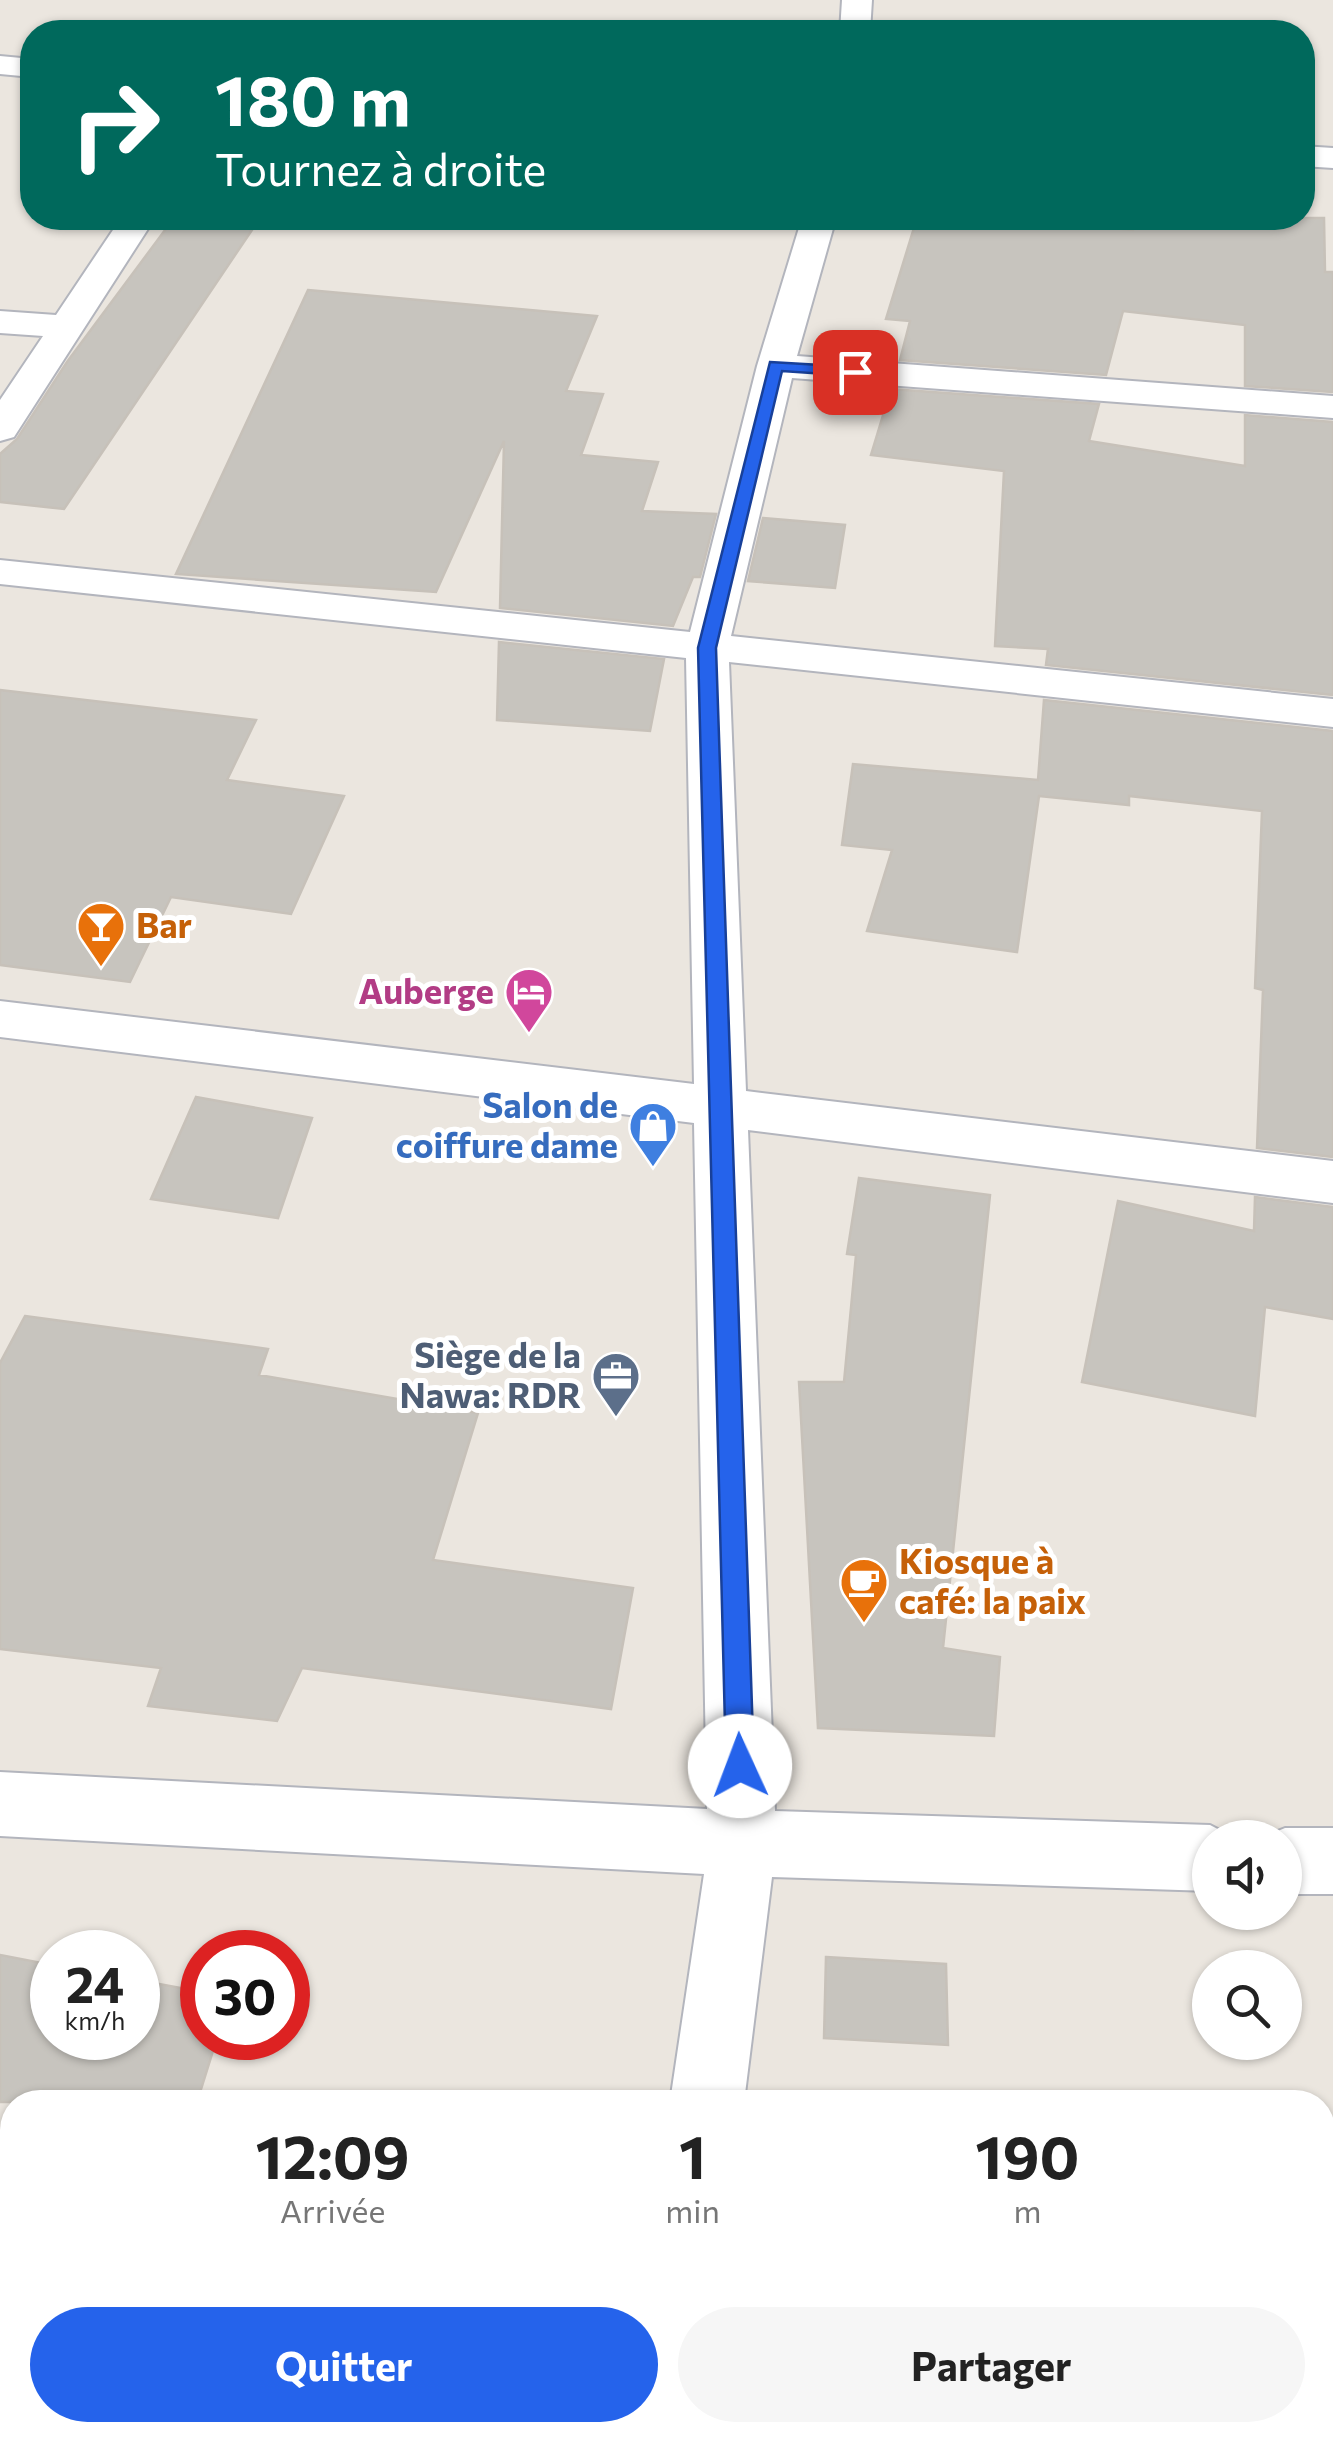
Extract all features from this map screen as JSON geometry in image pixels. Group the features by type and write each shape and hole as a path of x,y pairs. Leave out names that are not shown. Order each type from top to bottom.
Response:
{"street":[{"path":"0,429 130,230"},
{"path":"709,2090 742,1843 707,648 776,366 816,230"},
{"path":"0,322 67,327"},
{"path":"776,366 1333,407"},
{"path":"0,572 1333,713"},
{"path":"0,1019 1333,1182"},
{"path":"0,1804 742,1843 1192,1857"},
{"path":"1302,1861 1333,1861"}],"building":[{"path":"1315,218 1324,218 1325,272 1333,272 1333,392 1245,386 1245,325 1123,311 1106,375 900,360 910,321 886,319 913,230 1315,230"},
{"path":"165,230 252,230 64,509 0,502 0,454 17,439 67,362"},
{"path":"308,290 597,316 566,391 603,394 581,455 658,462 642,511 716,514 700,577 693,577 673,626 500,608 504,441 436,592 176,574"},
{"path":"891,389 1099,404 1089,441 1245,466 1245,415 1333,422 1333,695 1046,665 1048,649 995,646 1004,471 871,455"},
{"path":"763,518 845,525 835,588 748,581"},
{"path":"499,642 664,659 650,731 497,720"},
{"path":"0,690 256,720 227,780 344,796 291,914 171,897 130,982 0,965"},
{"path":"1044,700 1333,731 1333,1157 1257,1148 1263,990 1255,988 1262,811 1129,796 1129,805 1039,796 1017,952 867,931 892,850 842,845 853,764 1038,780"},
{"path":"196,1097 312,1118 278,1218 151,1199"},
{"path":"859,1178 990,1195 943,1648 1000,1657 994,1736 818,1728 799,1382 844,1382 856,1255 847,1254"},
{"path":"1255,1197 1333,1207 1333,1319 1265,1307 1255,1416 1082,1382 1118,1201 1254,1231"},
{"path":"25,1316 268,1349 259,1375 478,1413 433,1560 633,1588 611,1709 302,1668 277,1721 148,1706 161,1668 0,1649 0,1363"},
{"path":"0,1955 30,1961 30,2060 160,2060 160,1984 180,1988 180,2060 210,2060 201,2090 0,2090"},
{"path":"826,1957 946,1964 948,2045 824,2038"}],"place":[{"name":"Bar","path":"101,968"},
{"name":"Auberge","path":"529,1034"},
{"name":"Salon de coiffure dame","path":"653,1168"},
{"name":"Siège de la Nawa: RDR","path":"616,1418"},
{"name":"Kiosque à café: la paix","path":"864,1624"}],"route":[{"path":"740,1766 707,648 776,366 855,372"}]}
